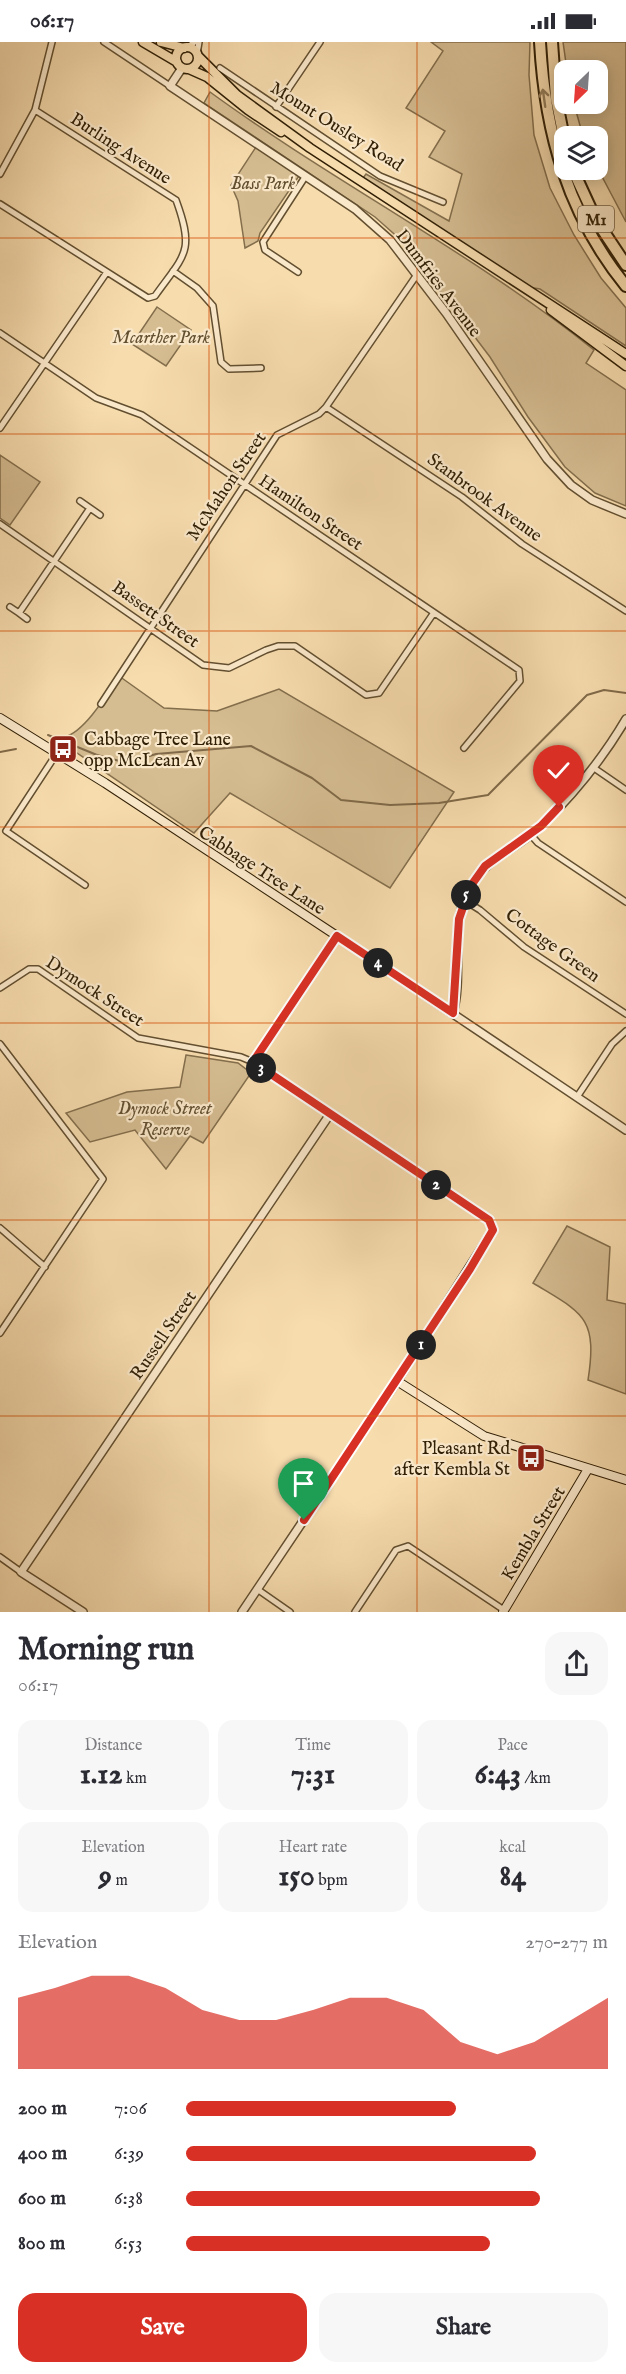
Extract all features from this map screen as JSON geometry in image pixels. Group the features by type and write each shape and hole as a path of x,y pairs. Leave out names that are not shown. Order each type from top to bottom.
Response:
{"highway":[{"name":"M1","path":"540,42 544,96 556,155 568,191 588,233 626,286"},
{"path":"552,42 556,98 562,126"},
{"name":"M1","path":"578,180 596,220 626,265"},
{"path":"588,233 603,264 626,296"}],"main road":[{"name":"Mount Ousley Road","path":"143,42 183,66 204,75 261,119 310,148"},
{"path":"161,42 186,48"},
{"name":"Mount Ousley Road","path":"186,48 197,55 237,95 310,148 626,354"},
{"path":"186,48 177,53 183,66 195,65 197,55"},
{"name":"Mount Ousley Road","path":"522,288 626,366"},
{"name":"Cabbage Tree Lane","path":"0,718 337,936"},
{"path":"253,1062 337,936"},
{"name":"Dymock Street","path":"253,1062 489,1220 493,1230 492,1236 397,1381"},
{"path":"397,1381 484,1436 626,1480"},
{"name":"Kembla Street","path":"504,1611 588,1469"}],"street":[{"path":"0,174 35,110 51,42"},
{"name":"Dumfries Avenue","path":"104,42 355,209 381,232 416,276 548,459 571,485 592,500 626,514"},
{"path":"186,48 197,42 197,55"},
{"path":"276,107 320,42"},
{"path":"170,86 183,66"},
{"name":"Mount Ousley Road","path":"220,68 380,176 443,202"},
{"name":"Burling Avenue","path":"35,110 176,200 185,224 187,249 155,296 148,298 108,272"},
{"path":"298,272 266,250 262,242 305,177"},
{"path":"0,204 108,272 0,428"},
{"path":"173,271 197,288 213,306 221,362 229,369 261,368"},
{"name":"McMahon Street","path":"101,704 277,435 319,414 326,407 416,276"},
{"name":"Hamilton Street","path":"0,333 96,398 142,415 519,670 520,681 464,748"},
{"name":"Stanbrook Avenue","path":"326,407 425,471 522,544 626,611"},
{"path":"80,501 100,515"},
{"path":"19,613 90,508"},
{"name":"Bassett Street","path":"0,524 202,665 229,668 278,646 295,646 366,695 379,693 433,614"},
{"path":"10,607 27,619"},
{"path":"453,1013 459,919 464,900 477,876 485,866 530,834 594,768 626,719"},
{"path":"57,753 3,831 86,885"},
{"path":"594,768 626,790"},
{"path":"530,834 538,843 626,902"},
{"name":"Cottage Green","path":"464,900 480,910 524,947 626,1014"},
{"name":"Cabbage Tree Lane","path":"337,936 626,1130"},
{"name":"Dymock Street","path":"0,988 29,969 38,969 138,1038 241,1057 253,1062"},
{"path":"577,1097 612,1044 626,1031"},
{"path":"0,1044 103,1179 0,1333"},
{"name":"Russell Street","path":"21,1572 330,1114"},
{"path":"0,1228 45,1267"},
{"path":"242,1612 397,1381"},
{"path":"356,1612 396,1550 408,1546 504,1611"},
{"path":"0,1557 83,1612"},
{"path":"257,1589 290,1612"}],"green space":[{"path":"431,42 530,42 529,75 534,135 550,188 574,235 601,278 626,308 626,346 540,289 528,287 363,178 366,174 449,221 462,174 429,157 445,131 406,108 443,51"},
{"path":"563,42 626,42 626,222 604,180 608,180 608,126 580,126 577,114 608,114 608,60 566,60"},
{"path":"210,92 306,157 501,282 594,350 586,363 626,390 626,506 595,493 565,467 528,417 490,357 402,241 375,217 204,103"},
{"name":"Bass Park","path":"256,147 299,176 260,233 258,241 245,248 238,201 231,185"},
{"name":"Mcarther Park","path":"157,307 191,330 166,366 132,344"},
{"path":"0,455 40,482 10,525 0,518"},
{"path":"119,676 164,708 217,711 279,689 454,792 390,888 230,793 194,833 61,742 64,737 72,734 87,720"},
{"name":"Dymock Street Reserve","path":"186,1055 238,1063 251,1073 203,1143 190,1136 166,1169 135,1130 90,1142 66,1113 127,1092 180,1087"},
{"path":"567,1226 610,1247 607,1300 626,1304 626,1394 588,1380 591,1342 583,1319 564,1302 533,1283"}],"waterway":[{"path":"48,735 97,755 127,763 156,754 251,746 312,778 341,800 390,805 439,803 488,795 587,695 604,690 626,693"},
{"path":"0,752 16,749"}],"place":[{"name":"Cabbage Tree Lane opp McLean Av","path":"63,749"},
{"name":"Pleasant Rd after Kembla St","path":"531,1458"}],"route":[{"path":"304,1520 492,1236 493,1230 489,1220 253,1062 337,936 453,1013 459,919 470,887 485,866 541,826 559,807"}]}
